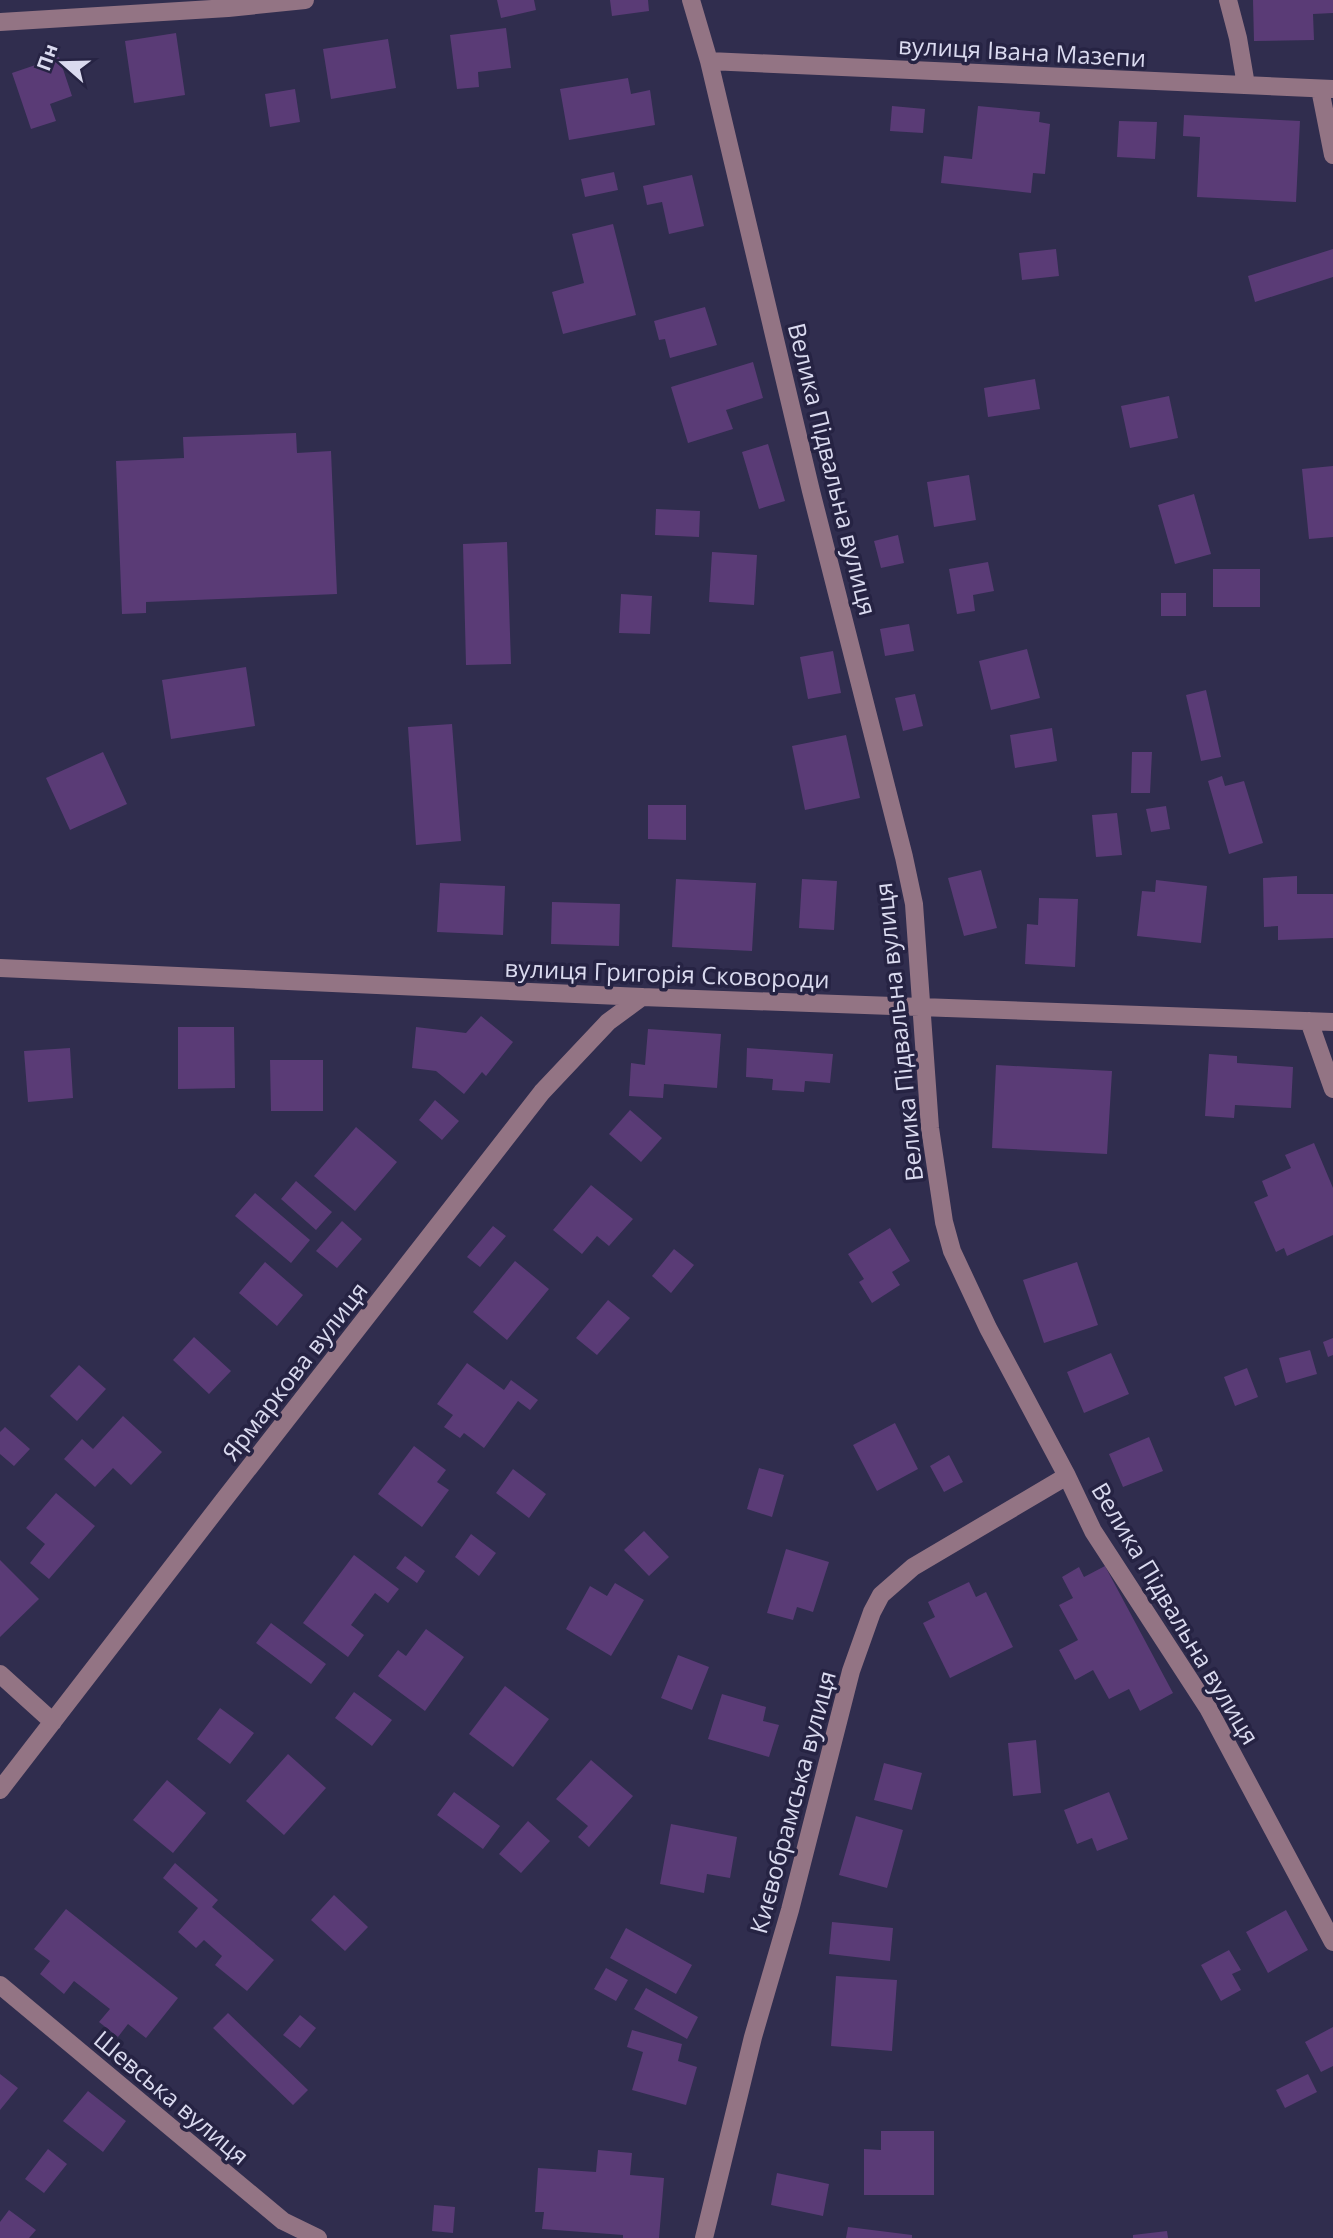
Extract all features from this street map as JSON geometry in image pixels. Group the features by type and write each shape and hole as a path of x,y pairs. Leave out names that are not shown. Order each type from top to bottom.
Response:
{"street":[{"path":"0,22 241,7 305,0"},
{"name":"Велика Підвальна вулиця","path":"691,0 709,61 811,491 905,857 914,904 932,1142 944,1222 953,1251 988,1328 1067,1476 1093,1531 1208,1708 1333,1942"},
{"path":"1228,0 1246,85"},
{"name":"вулиця Івана Мазепи","path":"709,61 1326,89"},
{"path":"1326,89 1333,155"},
{"name":"вулиця Григорія Сковороди","path":"0,968 642,997 1333,1022"},
{"name":"Ярмаркова вулиця","path":"0,1790 542,1092 608,1022 642,997"},
{"path":"1309,1021 1333,1089"},
{"name":"Києвобрамська вулиця","path":"704,2238 753,2037 790,1910 851,1671 872,1612 881,1595 913,1567 1067,1476"},
{"path":"0,1674 53,1722"},
{"name":"Шевська вулиця","path":"0,1985 283,2221 318,2238"}],"building":[{"path":"497,0 534,0 536,10 501,18"},
{"path":"610,0 648,0 649,11 612,16"},
{"path":"1253,0 1333,0 1333,13 1313,14 1314,40 1254,41"},
{"path":"506,28 511,68 478,72 479,87 457,89 450,35"},
{"path":"176,33 185,95 134,103 125,41"},
{"path":"388,39 396,88 331,99 323,49"},
{"path":"59,57 72,96 50,104 56,121 31,129 12,73"},
{"path":"628,78 631,94 650,90 655,125 569,140 560,89"},
{"path":"295,89 300,122 270,127 265,94"},
{"path":"892,106 925,109 923,133 890,131"},
{"path":"978,106 1040,112 1039,122 1050,124 1045,174 1033,173 1031,193 941,183 944,156 972,159"},
{"path":"1184,115 1300,121 1296,202 1197,197 1200,137 1183,136"},
{"path":"1119,121 1157,122 1155,159 1117,157"},
{"path":"614,172 618,190 585,197 581,179"},
{"path":"692,175 704,226 669,234 662,202 647,205 643,186"},
{"path":"613,224 636,315 563,334 552,292 584,283 572,234"},
{"path":"1056,249 1059,276 1022,280 1019,253"},
{"path":"1333,249 1333,277 1255,302 1248,276"},
{"path":"705,307 717,345 670,358 665,339 659,340 654,321"},
{"path":"753,362 763,398 726,410 733,429 688,443 671,387"},
{"path":"1035,379 1040,409 988,417 984,388"},
{"path":"1169,396 1178,438 1130,448 1121,406"},
{"path":"296,433 297,453 331,451 337,594 146,602 146,613 122,614 116,461 184,458 183,437"},
{"path":"768,444 785,501 759,509 742,452"},
{"path":"1333,466 1333,537 1309,539 1302,469"},
{"path":"969,475 976,520 934,527 927,482"},
{"path":"1194,494 1211,554 1175,564 1158,505"},
{"path":"656,509 700,511 699,537 655,535"},
{"path":"898,535 904,563 881,568 874,541"},
{"path":"507,542 511,664 466,665 463,544"},
{"path":"712,552 757,555 754,605 709,602"},
{"path":"988,562 994,591 973,595 975,611 957,614 949,569"},
{"path":"1213,569 1260,569 1260,607 1213,607"},
{"path":"1161,593 1186,593 1186,616 1161,616"},
{"path":"621,594 652,596 650,634 619,633"},
{"path":"909,624 914,651 885,656 880,629"},
{"path":"1027,649 1040,698 991,710 979,661"},
{"path":"833,651 841,693 808,699 800,657"},
{"path":"246,667 255,726 171,739 162,680"},
{"path":"1206,690 1221,757 1201,761 1186,695"},
{"path":"915,694 923,726 903,731 895,698"},
{"path":"452,724 461,841 416,845 408,727"},
{"path":"1052,728 1057,761 1015,768 1010,735"},
{"path":"846,735 860,798 805,810 792,746"},
{"path":"103,752 127,804 70,830 46,778"},
{"path":"1132,752 1152,752 1150,793 1131,793"},
{"path":"1222,776 1225,786 1244,781 1263,843 1229,854 1208,781"},
{"path":"648,805 686,805 686,840 648,839"},
{"path":"1166,806 1170,829 1151,832 1146,809"},
{"path":"1117,813 1122,855 1096,857 1092,815"},
{"path":"981,870 997,928 964,936 948,878"},
{"path":"1297,876 1297,894 1333,894 1333,938 1278,940 1278,926 1264,927 1263,878"},
{"path":"676,879 756,883 752,951 672,947"},
{"path":"802,879 837,881 834,930 799,928"},
{"path":"1156,880 1207,886 1201,943 1137,936 1142,891 1155,892"},
{"path":"440,883 505,886 503,935 437,932"},
{"path":"1039,898 1078,899 1075,967 1025,964 1027,924 1038,925"},
{"path":"552,902 620,904 619,946 551,944"},
{"path":"481,1016 513,1042 486,1076 482,1072 464,1094 436,1071 412,1068 416,1027 466,1033"},
{"path":"178,1027 234,1027 235,1088 178,1089"},
{"path":"648,1029 721,1034 717,1088 664,1084 663,1098 629,1096 631,1063 645,1065"},
{"path":"70,1048 73,1098 28,1102 24,1051"},
{"path":"747,1048 833,1054 830,1083 805,1081 804,1092 772,1090 773,1079 746,1077"},
{"path":"1209,1054 1237,1056 1237,1063 1293,1067 1291,1108 1235,1105 1234,1118 1205,1116"},
{"path":"270,1060 323,1060 323,1111 271,1111"},
{"path":"996,1065 1112,1071 1107,1154 992,1148"},
{"path":"435,1100 459,1121 442,1140 419,1120"},
{"path":"630,1110 662,1138 641,1162 609,1134"},
{"path":"356,1127 397,1162 355,1211 314,1176"},
{"path":"1314,1143 1333,1188 1333,1235 1287,1256 1284,1248 1276,1252 1254,1202 1268,1196 1262,1181 1291,1168 1285,1155"},
{"path":"296,1181 332,1212 316,1230 281,1199"},
{"path":"591,1185 633,1219 609,1246 597,1236 582,1254 553,1230"},
{"path":"255,1193 310,1240 291,1263 235,1216"},
{"path":"342,1221 362,1239 337,1268 316,1251"},
{"path":"493,1226 506,1236 480,1267 467,1257"},
{"path":"890,1228 910,1261 892,1272 900,1285 872,1303 859,1282 864,1279 848,1254"},
{"path":"674,1249 694,1265 671,1293 652,1276"},
{"path":"515,1261 549,1289 507,1340 473,1312"},
{"path":"265,1262 303,1295 277,1326 239,1293"},
{"path":"1077,1262 1098,1325 1044,1343 1023,1280"},
{"path":"608,1300 630,1318 597,1355 576,1338"},
{"path":"194,1337 231,1371 209,1394 173,1360"},
{"path":"1333,1338 1333,1355 1328,1357 1323,1342"},
{"path":"1310,1350 1317,1374 1286,1383 1279,1358"},
{"path":"1111,1353 1129,1394 1084,1413 1067,1372"},
{"path":"467,1363 504,1390 511,1380 538,1400 530,1410 518,1401 484,1448 464,1433 460,1438 444,1427 453,1415 437,1404"},
{"path":"79,1365 106,1389 77,1421 50,1396"},
{"path":"1247,1368 1258,1397 1235,1406 1224,1377"},
{"path":"123,1416 162,1452 131,1485 113,1468 95,1487 64,1459 82,1439 93,1449"},
{"path":"895,1423 918,1469 877,1491 853,1445"},
{"path":"5,1427 30,1449 14,1466 0,1454 0,1432"},
{"path":"1149,1437 1163,1471 1123,1487 1109,1454"},
{"path":"414,1446 446,1470 437,1482 449,1490 422,1527 378,1494"},
{"path":"949,1455 963,1482 944,1492 930,1466"},
{"path":"759,1468 784,1475 772,1517 747,1509"},
{"path":"513,1469 546,1494 529,1518 496,1493"},
{"path":"56,1493 95,1526 49,1579 30,1563 45,1544 26,1528"},
{"path":"644,1531 669,1557 649,1576 624,1550"},
{"path":"471,1534 496,1553 479,1576 455,1557"},
{"path":"786,1549 829,1562 813,1612 797,1607 793,1620 767,1613"},
{"path":"354,1555 399,1589 388,1603 375,1593 351,1625 364,1635 348,1657 303,1623"},
{"path":"405,1556 425,1571 417,1583 396,1568"},
{"path":"0,1560 39,1599 0,1637"},
{"path":"1105,1566 1173,1693 1140,1711 1129,1689 1109,1699 1093,1670 1075,1680 1059,1650 1078,1640 1059,1605 1073,1598 1062,1577 1079,1567 1084,1577"},
{"path":"969,1582 976,1597 986,1592 1013,1647 950,1678 923,1623 935,1617 928,1602"},
{"path":"615,1583 644,1600 611,1656 566,1629 590,1586 607,1596"},
{"path":"271,1623 326,1664 311,1684 256,1643"},
{"path":"426,1629 464,1657 425,1711 378,1676 398,1650 406,1656"},
{"path":"678,1655 709,1667 692,1710 661,1698"},
{"path":"505,1686 549,1719 513,1767 469,1734"},
{"path":"354,1692 392,1720 372,1746 335,1718"},
{"path":"722,1694 766,1707 763,1721 779,1725 769,1757 708,1739"},
{"path":"220,1708 254,1733 230,1764 197,1739"},
{"path":"1036,1740 1041,1793 1013,1796 1008,1743"},
{"path":"288,1754 326,1788 284,1835 246,1801"},
{"path":"591,1760 633,1796 589,1847 578,1837 588,1826 556,1799"},
{"path":"884,1763 922,1773 912,1810 874,1800"},
{"path":"167,1780 206,1813 173,1853 133,1820"},
{"path":"454,1792 500,1826 483,1849 437,1815"},
{"path":"1109,1792 1128,1839 1097,1851 1092,1838 1077,1844 1064,1810"},
{"path":"856,1816 903,1830 887,1888 839,1875"},
{"path":"528,1821 550,1841 521,1873 499,1854"},
{"path":"671,1824 737,1837 730,1878 707,1874 704,1893 660,1884"},
{"path":"175,1863 218,1900 212,1907 274,1960 247,1991 215,1965 222,1956 204,1940 196,1948 178,1932 198,1908 163,1878"},
{"path":"334,1895 368,1927 345,1951 311,1920"},
{"path":"66,1909 178,1998 146,2038 128,2024 118,2037 99,2022 110,2009 74,1981 64,1994 40,1974 50,1961 34,1949"},
{"path":"1286,1910 1308,1950 1268,1973 1246,1932"},
{"path":"832,1922 893,1928 890,1961 829,1954"},
{"path":"626,1928 692,1965 676,1994 610,1958"},
{"path":"1229,1950 1241,1970 1232,1974 1241,1990 1221,2001 1201,1965"},
{"path":"606,1968 628,1980 616,2001 594,1989"},
{"path":"836,1976 897,1980 892,2051 831,2046"},
{"path":"646,1988 698,2017 687,2039 634,2009"},
{"path":"228,2013 308,2090 293,2105 213,2028"},
{"path":"300,2015 316,2028 300,2048 283,2035"},
{"path":"1333,2027 1333,2066 1321,2072 1305,2042"},
{"path":"632,2030 682,2044 678,2061 697,2067 686,2105 632,2090 643,2052 627,2047"},
{"path":"0,2074 18,2088 0,2110"},
{"path":"1308,2074 1317,2092 1285,2108 1276,2090"},
{"path":"88,2091 126,2121 103,2152 63,2121"},
{"path":"881,2131 934,2131 934,2195 864,2195 864,2149 881,2150"},
{"path":"48,2149 67,2164 44,2193 25,2179"},
{"path":"598,2150 632,2153 630,2175 664,2178 659,2238 623,2238 623,2235 542,2229 544,2212 535,2212 538,2168 596,2172"},
{"path":"777,2173 829,2184 823,2216 771,2205"},
{"path":"434,2205 455,2207 453,2233 432,2231"},
{"path":"9,2210 36,2230 29,2238 0,2238 0,2222"},
{"path":"848,2227 912,2235 912,2238 846,2238"},
{"path":"1167,2231 1168,2238 1133,2238 1133,2235"}]}
